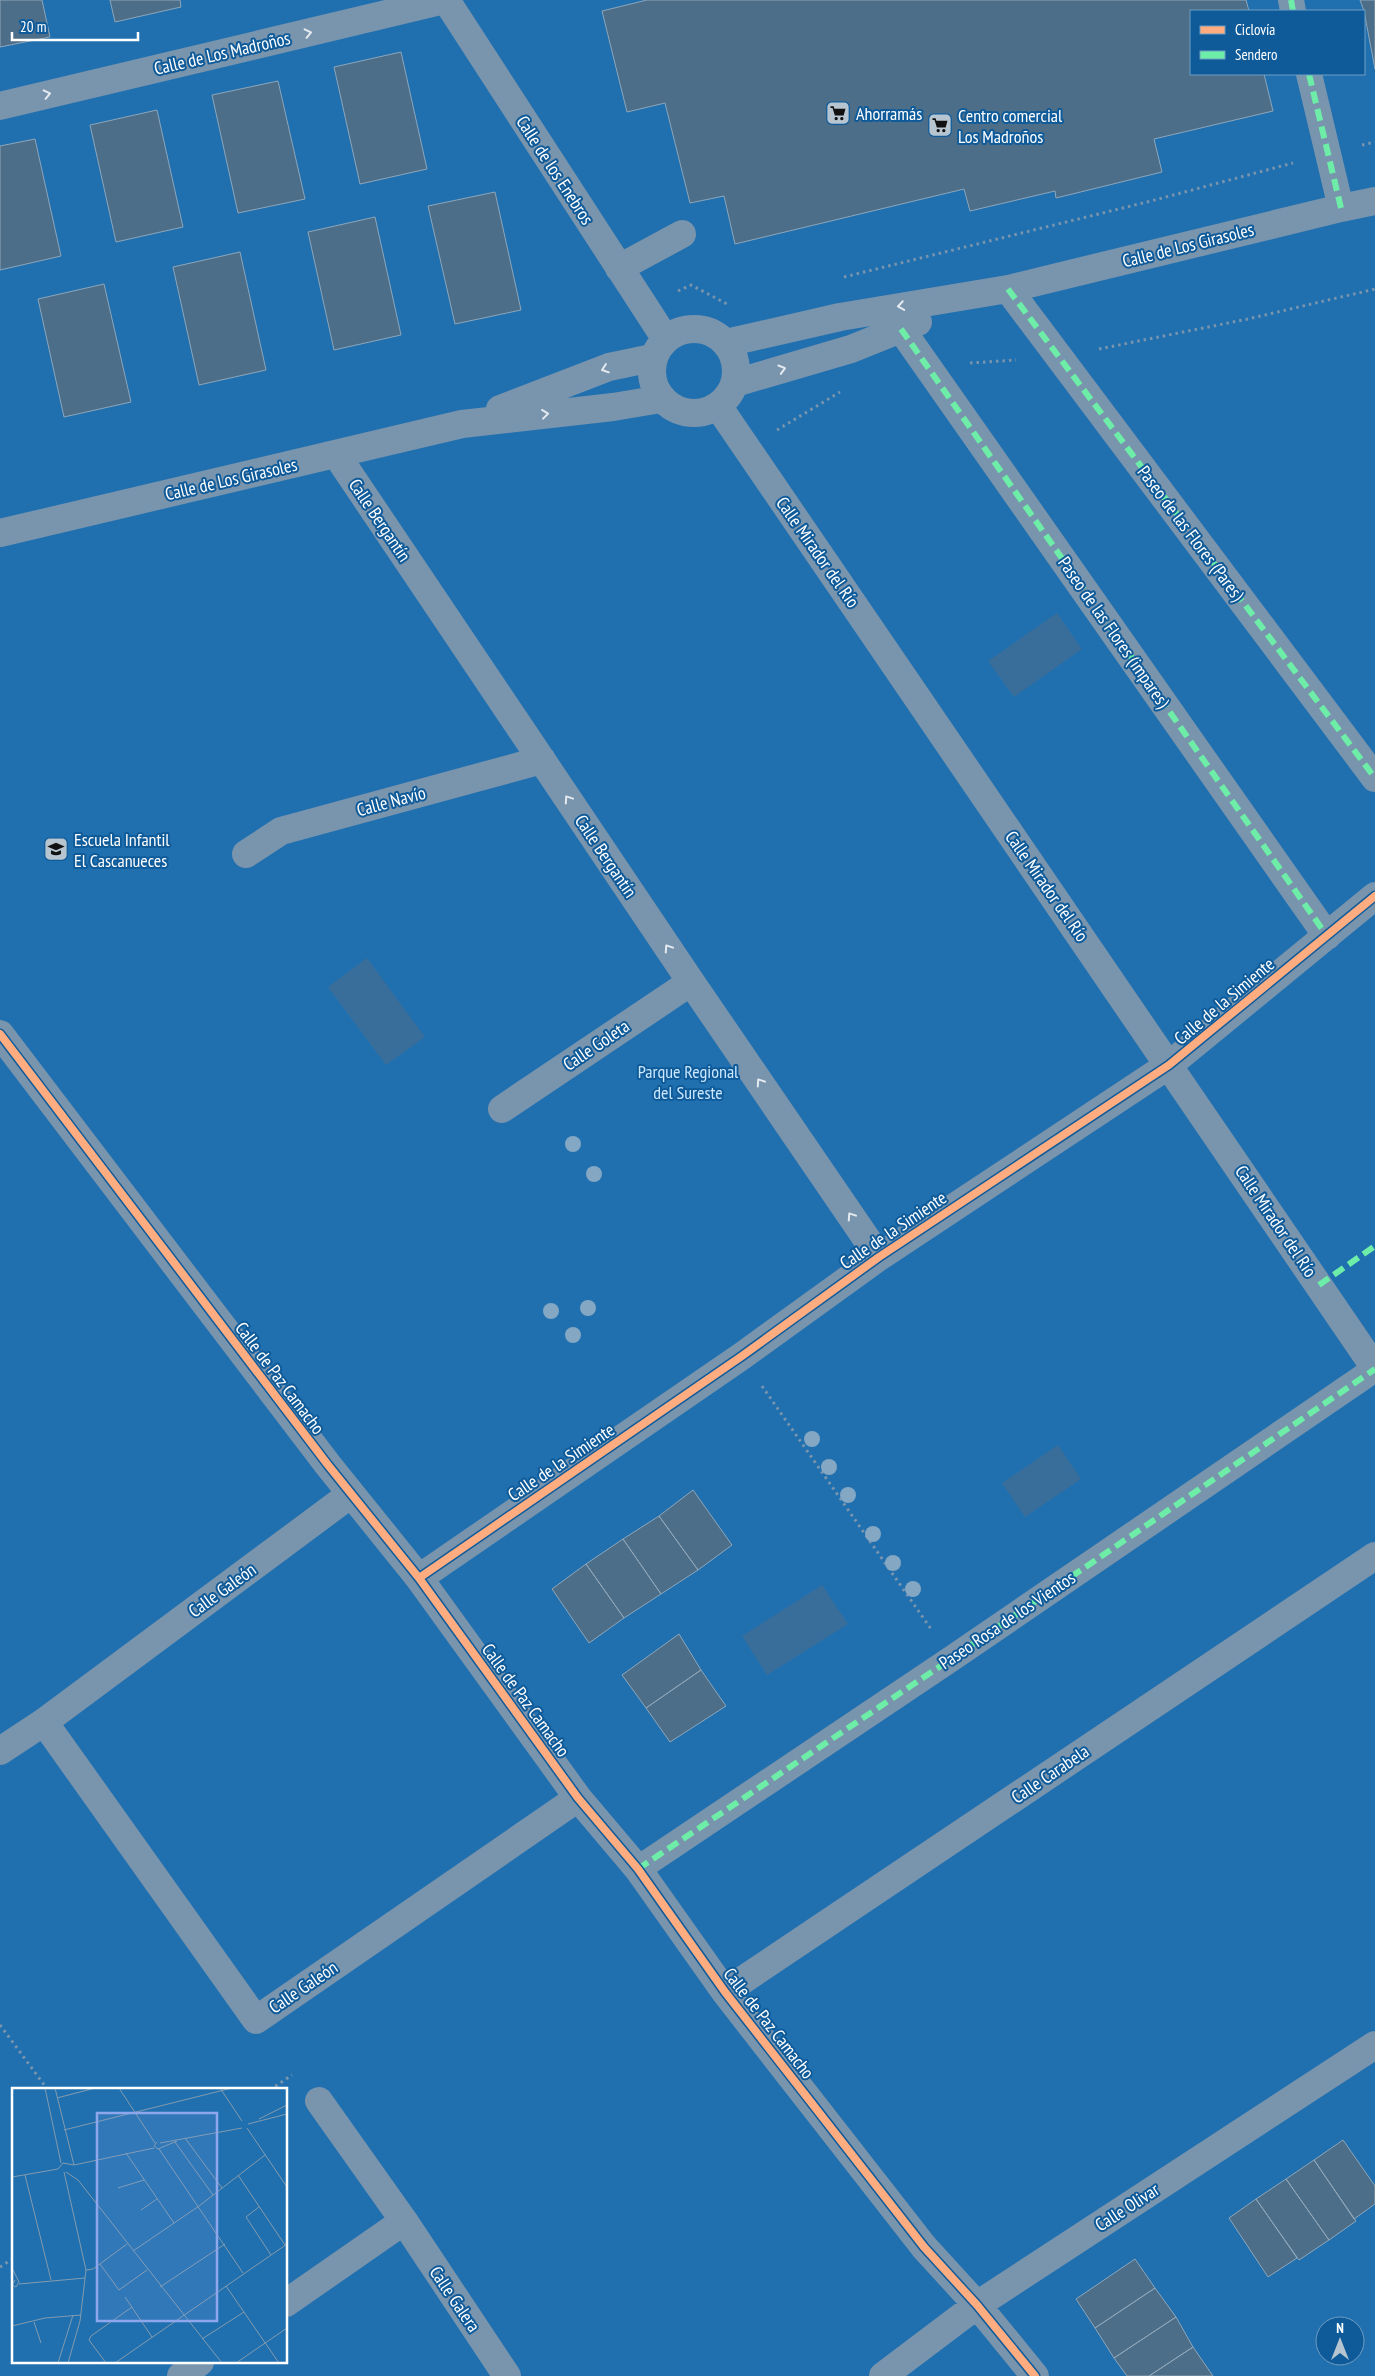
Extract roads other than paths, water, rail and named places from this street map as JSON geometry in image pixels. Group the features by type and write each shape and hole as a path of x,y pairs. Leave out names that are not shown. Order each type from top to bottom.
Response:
{"street":[{"name":"Calle de Los Madroños","path":"0,106 446,0"},
{"name":"Calle de los Enebros","path":"446,0 644,307 659,348"},
{"path":"1309,75 1341,208"},
{"name":"Calle de Los Girasoles","path":"726,343 840,316 1004,289 1341,208 1375,202"},
{"path":"619,268 682,234"},
{"name":"Calle de Los Girasoles","path":"735,383 851,349 1004,289"},
{"name":"Paseo de las Flores (Pares)","path":"1004,289 1059,357 1375,778"},
{"path":"684,329 708,330 726,343 736,363 735,383 728,396 718,406 700,414 678,411 661,399 650,376 659,348 684,329"},
{"name":"Paseo de las Flores (impares)","path":"901,329 1327,936"},
{"name":"Calle de Los Girasoles","path":"462,424 659,348"},
{"name":"Calle de Los Girasoles","path":"0,533 462,424 661,399"},
{"name":"Calle Mirador del Río","path":"718,406 1375,1368"},
{"name":"Calle Bergantín","path":"336,454 691,982 879,1257"},
{"name":"Calle Navío","path":"246,854 281,831 542,760"},
{"name":"Calle de la Simiente","path":"419,1578 742,1356 879,1257 1169,1065 1375,896"},
{"name":"Calle Goleta","path":"502,1109 691,982"},
{"name":"Calle de Paz Camacho","path":"0,1034 351,1494 419,1578 578,1798 638,1869 725,1992 924,2247 977,2305 1035,2376"},
{"name":"Paseo Rosa de los Vientos","path":"638,1869 951,1659 1375,1368"},
{"name":"Calle Galeón","path":"0,1751 44,1722 351,1494"},
{"name":"Calle Carabela","path":"725,1992 1375,1556"},
{"name":"Calle Galeón","path":"44,1722 256,2020 578,1798"},
{"name":"Calle Olivar","path":"883,2376 977,2305 1375,2045"},
{"name":"Calle Galera","path":"319,2100 404,2221 507,2376"},
{"path":"288,2302 404,2221"},
{"path":"181,2376 197,2364"}],"place":[{"name":"Ahorramás","path":"838,113"},
{"name":"Centro comercial Los Madroños","path":"940,125"},
{"name":"Escuela Infantil El Cascanueces","path":"56,849"}],"park label":[{"name":"Parque Regional del Sureste","path":"688,1081"}]}
